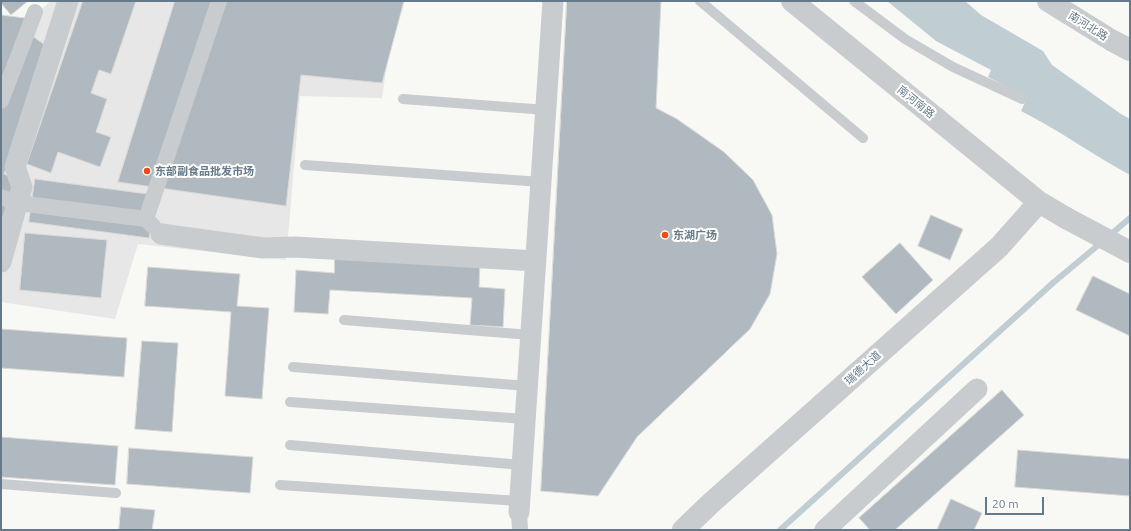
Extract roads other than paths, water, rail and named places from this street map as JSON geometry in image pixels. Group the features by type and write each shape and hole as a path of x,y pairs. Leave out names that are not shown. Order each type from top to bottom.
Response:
{"street":[{"path":"1,262 9,200 22,188 15,167 68,1"},
{"path":"146,218 219,1"},
{"path":"519,514 553,1"},
{"name":"南河南路","path":"792,1 1039,202 1130,252"},
{"name":"南河北路","path":"1048,1 1130,50"},
{"path":"1,101 35,12"},
{"path":"9,200 146,218 161,234 263,248 295,247 536,261"},
{"name":"瑞德大道","path":"684,530 710,504 999,247 1039,202"},
{"path":"825,530 977,389"}],"lane":[{"path":"700,1 863,138"},
{"path":"854,1 905,39 953,67 1022,99"},
{"path":"403,99 546,110"},
{"path":"305,165 541,182"},
{"path":"344,320 531,335"},
{"path":"293,367 527,386"},
{"path":"290,402 525,419"},
{"path":"290,445 522,465"},
{"path":"1,484 116,493"},
{"path":"280,485 519,514"}],"waterway":[{"path":"1109,236 1130,218"},
{"path":"780,530 1054,282 1102,242"}],"place":[{"name":"东部副食品批发市场","path":"147,171"},
{"name":"东湖广场","path":"665,235"}]}
